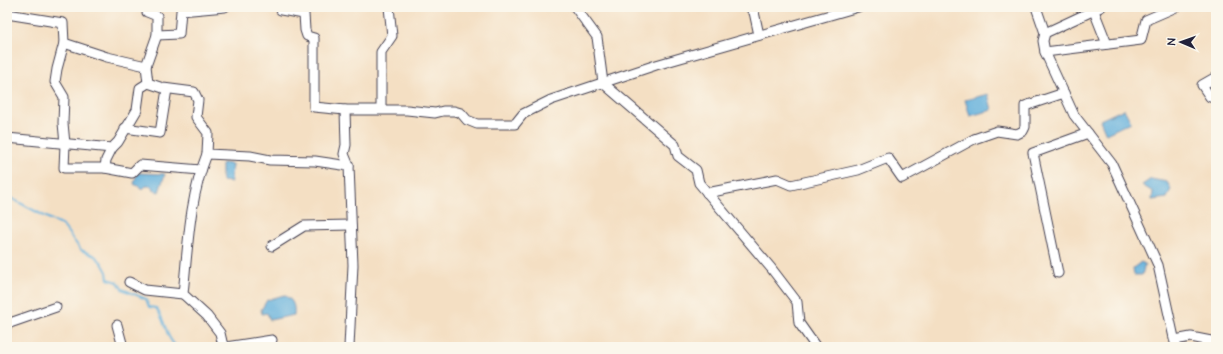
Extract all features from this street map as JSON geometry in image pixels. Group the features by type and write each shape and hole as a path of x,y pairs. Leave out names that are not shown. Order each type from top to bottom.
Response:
{"street":[{"path":"148,7 147,12 157,16 157,35 146,66 148,83"},
{"path":"157,35 180,34 181,10 225,7"},
{"path":"281,7 281,10 304,14 307,36 314,38 314,106 345,110 381,109 422,111 435,114 443,111 454,111 460,113 467,120 478,124 515,124 523,114 551,100 759,35 858,7"},
{"path":"381,109 380,52 392,36 389,7"},
{"path":"575,7 597,38 603,83 675,145 678,156 696,170 699,183 771,268 797,302 799,324 816,347"},
{"path":"1036,7 1045,33 1043,41 1045,52 1074,115 1112,164 1158,265 1175,343 1191,337 1216,342"},
{"path":"1045,52 1141,40 1146,20 1170,8"},
{"path":"751,9 754,12 759,35"},
{"path":"1045,33 1098,9 1107,44"},
{"path":"7,14 63,23 64,43 55,82 64,97 64,168 105,168 132,173 140,165 201,170"},
{"path":"64,43 107,57 146,66"},
{"path":"1216,76 1202,85 1210,97 1216,98"},
{"path":"105,168 106,160 112,148 118,142 136,110 140,88 148,83 167,89 194,92 198,100 196,117 208,133 207,154 201,170 191,215 183,294"},
{"path":"125,128 160,133 167,89"},
{"path":"707,193 777,179 791,184 858,170 883,158 888,158 902,178 974,139 996,131 1017,134 1023,131 1025,127 1024,106 1064,93"},
{"path":"345,110 346,145 344,154 349,166 350,225 353,264 349,347"},
{"path":"1058,273 1033,153 1088,133"},
{"path":"7,138 112,148"},
{"path":"207,154 250,156 270,160 315,162 349,166"},
{"path":"272,246 304,226 350,225"},
{"path":"129,282 146,290 183,294 207,316 220,333 222,346 226,347 272,340"},
{"path":"7,324 56,308"},
{"path":"117,325 123,347"}],"water":[{"path":"988,94 992,110 970,116 965,100"},
{"path":"1124,109 1131,122 1106,134 1100,120"},
{"path":"222,163 232,164 231,182 222,181"},
{"path":"137,173 165,174 159,192 153,190 151,186 146,186 143,189 134,184"},
{"path":"1151,179 1167,182 1171,189 1167,198 1152,200 1153,192 1142,185"},
{"path":"1141,262 1145,264 1142,275 1134,275 1133,268"},
{"path":"284,295 293,303 294,315 270,320 267,313 262,314 261,310 267,300"}],"waterway":[{"path":"7,196 63,226 81,250 95,256 102,263 107,272 108,279 118,282 122,289 146,299 149,307 156,308 162,318 170,339 177,347"}]}
